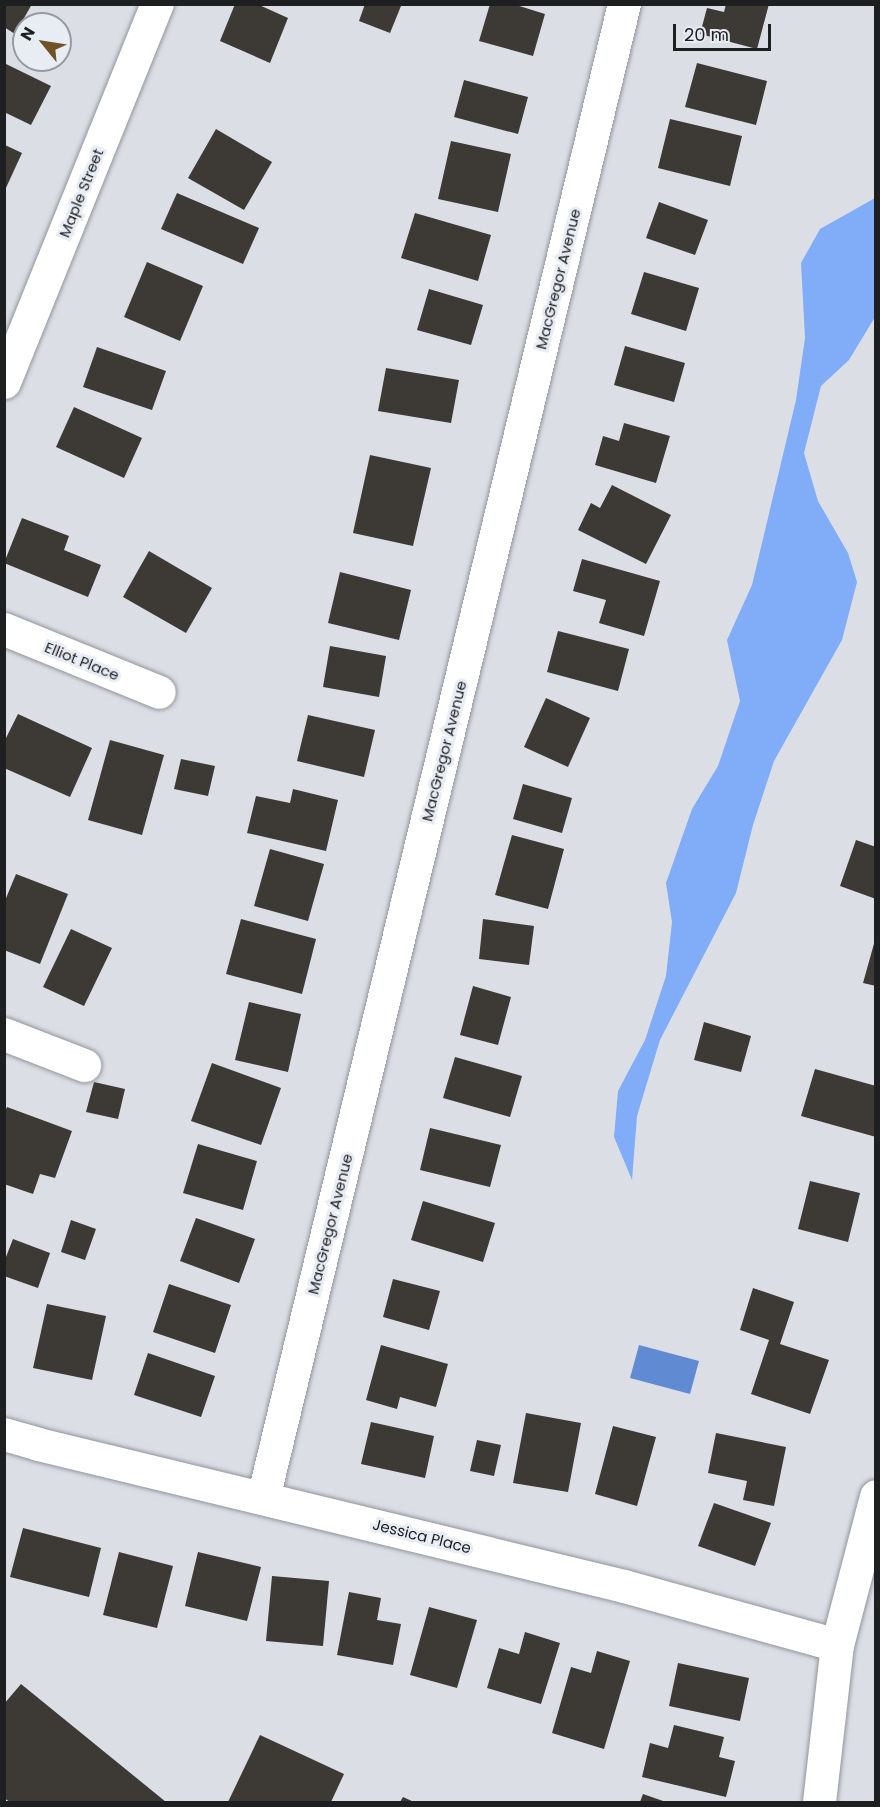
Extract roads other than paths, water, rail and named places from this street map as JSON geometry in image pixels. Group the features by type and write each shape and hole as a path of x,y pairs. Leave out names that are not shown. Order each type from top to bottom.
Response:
{"street":[{"name":"Maple Street","path":"4,382 157,4"},
{"name":"MacGregor Avenue","path":"263,1498 624,4"},
{"name":"Elliot Place","path":"4,629 159,692"},
{"path":"4,1034 84,1065"},
{"name":"Jessica Place","path":"4,1434 624,1586 837,1645"},
{"path":"819,1803 837,1645 876,1496"}]}
